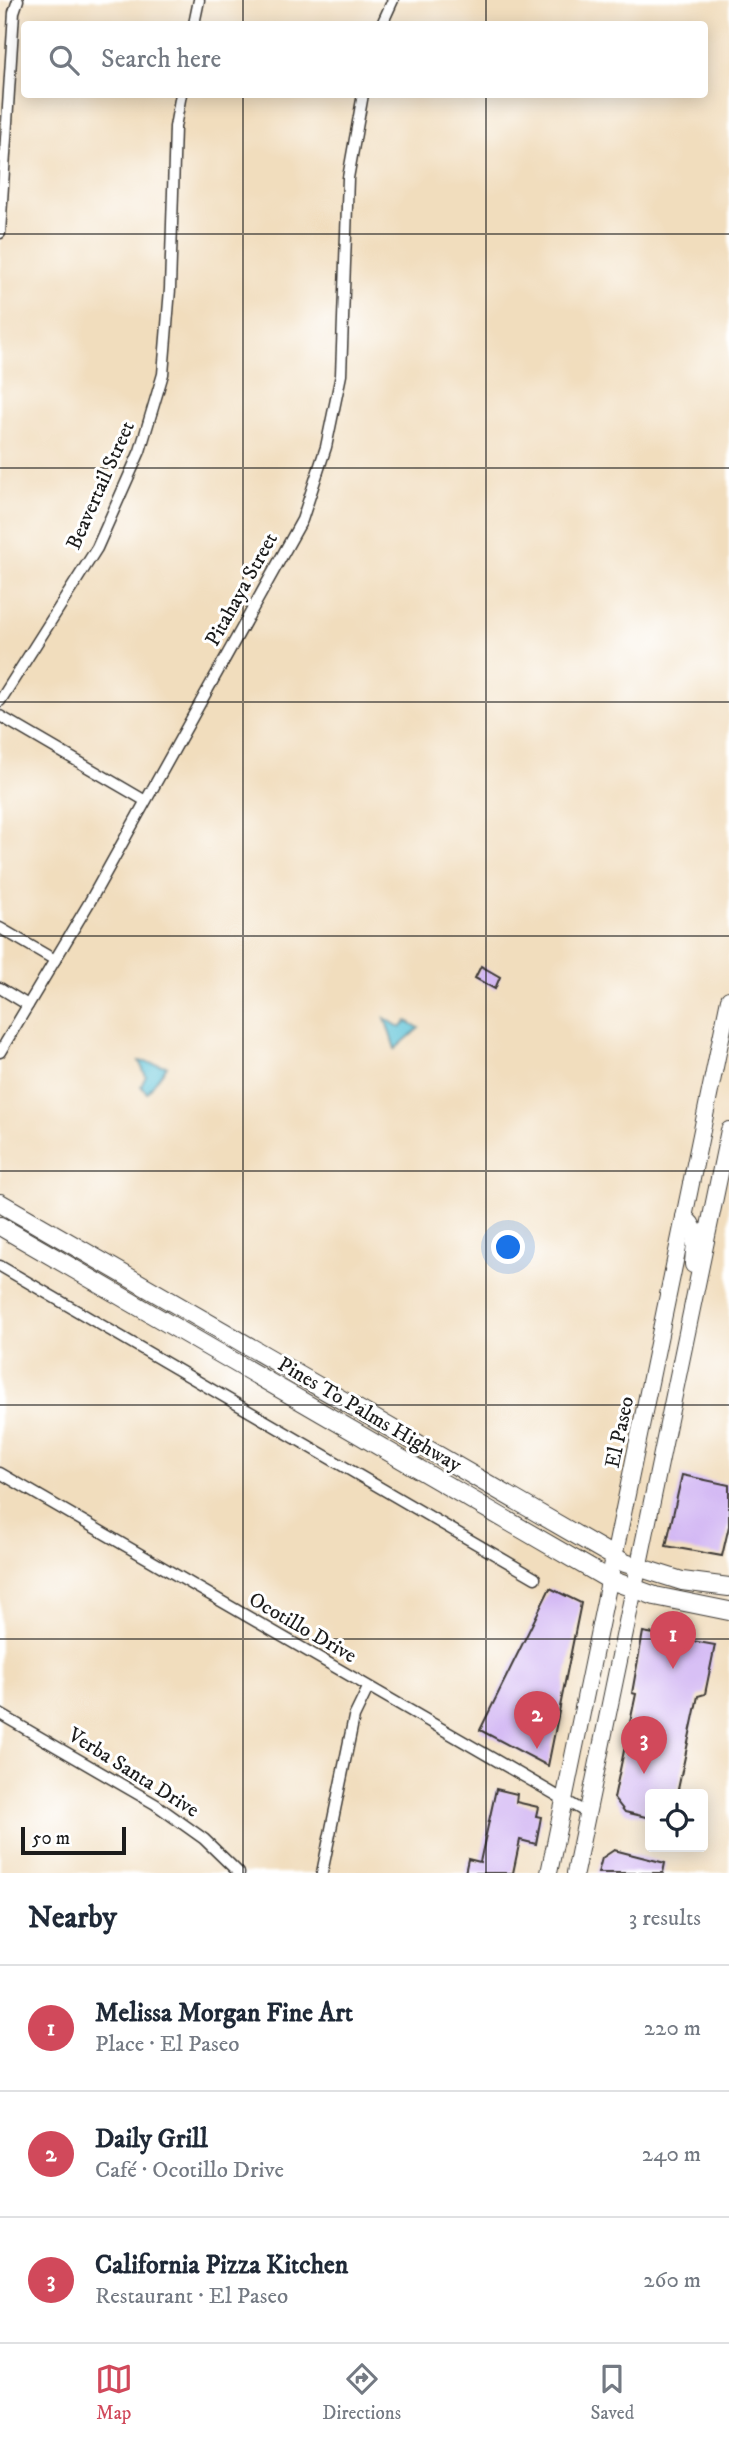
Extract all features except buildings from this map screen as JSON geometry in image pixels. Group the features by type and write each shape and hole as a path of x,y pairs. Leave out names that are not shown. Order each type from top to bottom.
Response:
{"main road":[{"name":"Pines To Palms Highway","path":"0,1203 626,1562 682,1581 729,1587"},
{"name":"Pines To Palms Highway","path":"0,1226 608,1579 655,1597 729,1611"}],"street":[{"path":"0,233 18,0"},
{"path":"195,21 199,0"},
{"path":"383,21 393,0"},
{"name":"Beavertail Street","path":"0,701 97,548 140,452 163,374 170,289 175,127 180,98"},
{"name":"Pitahaya Street","path":"0,1052 55,960 302,520 326,447 341,374 348,178 362,98"},
{"path":"0,716 144,800"},
{"path":"0,928 55,960"},
{"path":"0,988 28,1005"},
{"name":"El Paseo","path":"626,1562 650,1435 650,1385 729,999"},
{"path":"575,1873 633,1588 628,1580 626,1562 690,1319 729,1130"},
{"path":"684,1217 693,1222 696,1231 688,1302 690,1319"},
{"path":"0,1266 535,1578"},
{"path":"659,1341 674,1327 690,1319"},
{"name":"Ocotillo Drive","path":"0,1474 587,1813"},
{"path":"549,1873 608,1579 626,1562"},
{"path":"322,1873 354,1717 368,1688"},
{"name":"Verba Santa Drive","path":"0,1714 155,1804 204,1839 239,1873"}],"water":[{"path":"385,1018 401,1028 407,1021 419,1028 395,1049"},
{"path":"139,1061 167,1066 147,1093 141,1086 146,1076"}],"place":[{"name":"Melissa Morgan Fine Art","path":"673,1669"},
{"name":"Daily Grill","path":"537,1749"},
{"name":"California Pizza Kitchen","path":"644,1774"}]}
